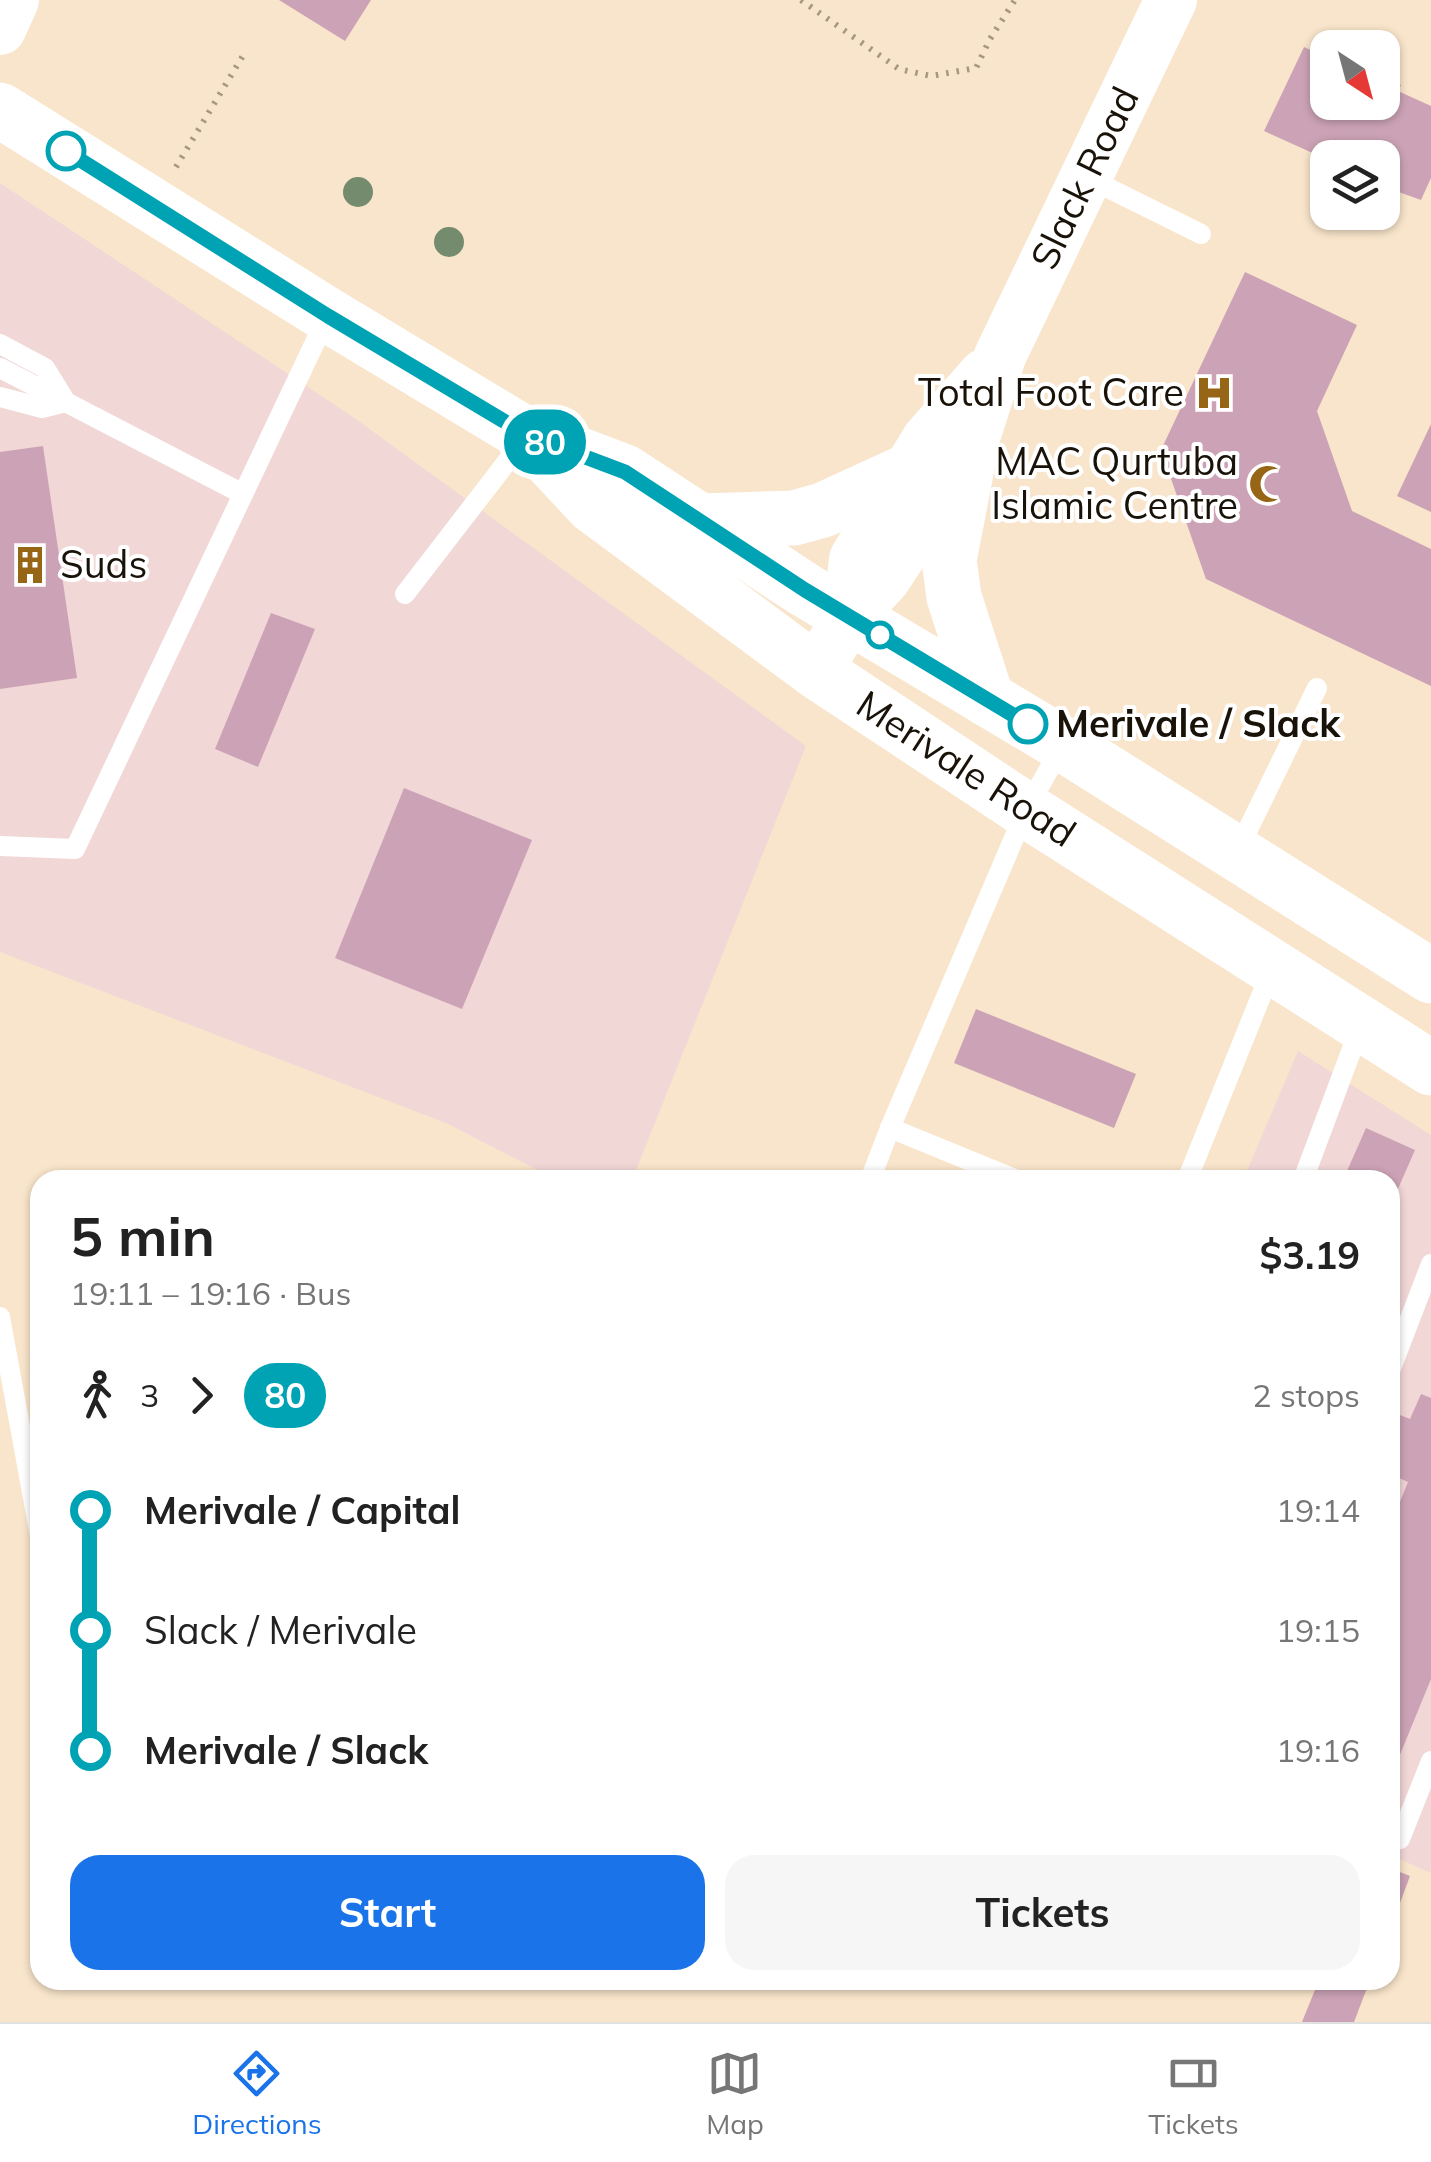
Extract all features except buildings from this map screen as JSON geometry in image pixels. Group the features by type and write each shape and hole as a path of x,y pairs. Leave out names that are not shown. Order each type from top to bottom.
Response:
{"main road":[{"name":"Merivale Road","path":"0,110 328,316 527,435 625,472 849,616 1062,744 1431,976"},
{"name":"Merivale Road","path":"527,435 593,506 816,671 1431,1068"},
{"path":"970,447 950,560 954,597 987,699"},
{"path":"702,520 794,518 823,510 906,472"}],"street":[{"path":"0,29 13,0"},
{"name":"Slack Road","path":"816,671 849,616 885,578 970,447 1000,356 1171,0"},
{"name":"Slack Road","path":"849,616 855,559 928,439 1000,356"}],"lane":[{"path":"1086,178 1201,234"},
{"path":"0,846 74,849 328,316"},
{"path":"0,344 45,368 66,402"},
{"path":"0,368 243,494"},
{"path":"0,397 42,408 66,402"},
{"path":"404,594 527,435"},
{"path":"1236,854 1318,688"},
{"path":"874,1170 1026,810 1062,744"},
{"path":"1190,1170 1273,967"},
{"path":"1307,1170 1362,1023"},
{"path":"890,1128 993,1170"},
{"path":"1400,1344 1431,1264"},
{"path":"0,1317 30,1481"},
{"path":"1400,1840 1431,1761"}],"path":[{"path":"801,0 899,69 932,76 976,68 1015,0"},
{"path":"176,167 244,54"}],"shaded area":[{"path":"0,183 353,417 806,746 636,1170 538,1170 446,1123 0,952"},
{"path":"1298,1051 1431,1135 1431,1873 1400,1859 1400,1170 1247,1170"}],"bus line":[{"name":"80","path":"66,151 328,316 527,435 625,472 805,590 1028,724"}],"place":[{"name":"Total Foot Care","path":"1214,393"},
{"name":"MAC Qurtuba Islamic Centre","path":"1268,484"},
{"name":"Suds","path":"30,565"},
{"name":"Merivale / Slack","path":"1028,724"}]}
